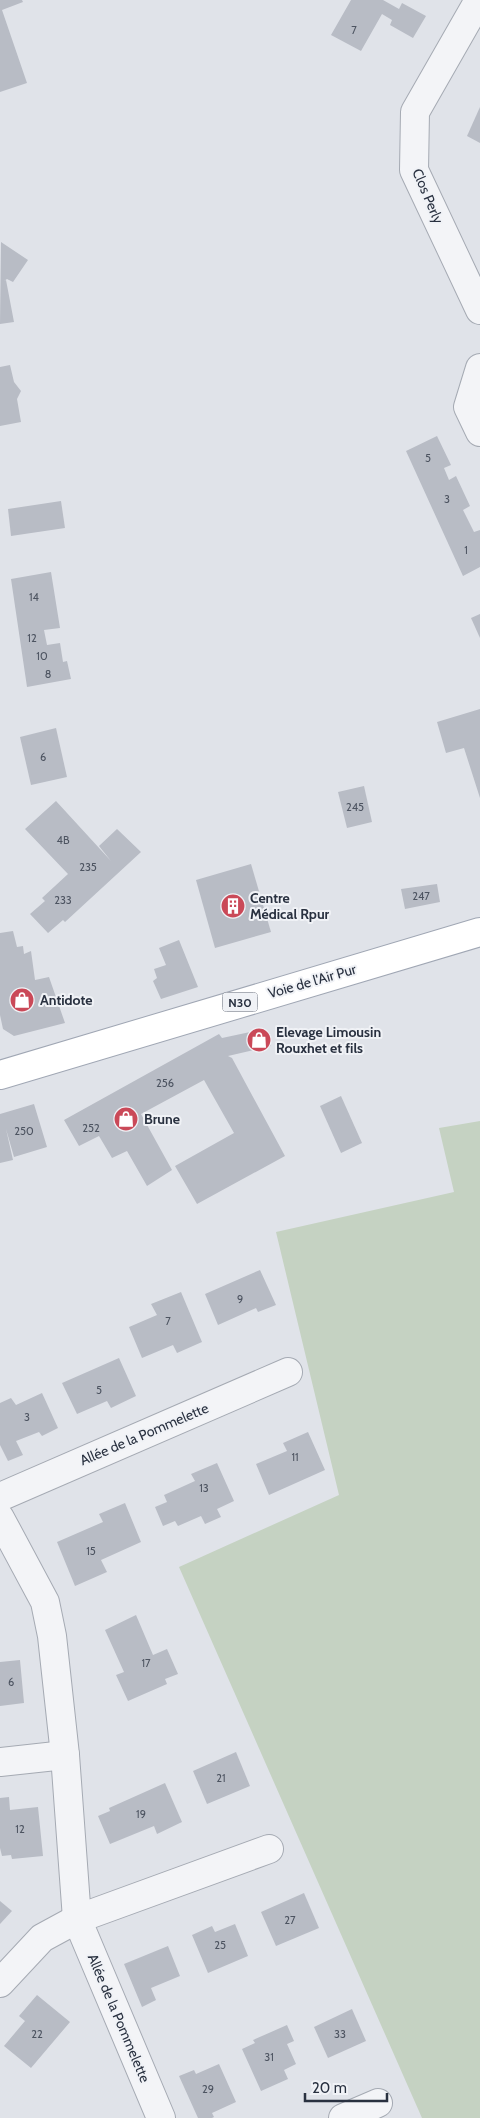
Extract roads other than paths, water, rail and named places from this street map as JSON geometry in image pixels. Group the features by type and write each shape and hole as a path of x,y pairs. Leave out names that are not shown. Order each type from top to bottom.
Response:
{"main road":[{"name":"Voie de l'Air Pur","path":"0,1075 480,932"}],"street":[{"name":"Clos Perly","path":"479,0 416,112 414,170 480,310"},
{"path":"480,368 468,407 480,432"},
{"name":"Allée de la Pommelette","path":"0,1497 288,1372"},
{"name":"Allée de la Pommelette","path":"0,1518 45,1602 52,1636 65,1754 77,1919 161,2118"},
{"path":"0,1762 65,1754"},
{"path":"0,1983 42,1938 77,1919 269,1848"},
{"path":"343,2118 378,2103"}],"place":[{"name":"Centre Médical Rpur","path":"233,906"},
{"name":"Antidote","path":"22,1000"},
{"name":"Elevage Limousin Rouxhet et fils","path":"259,1040"},
{"name":"Brune","path":"126,1119"}]}
